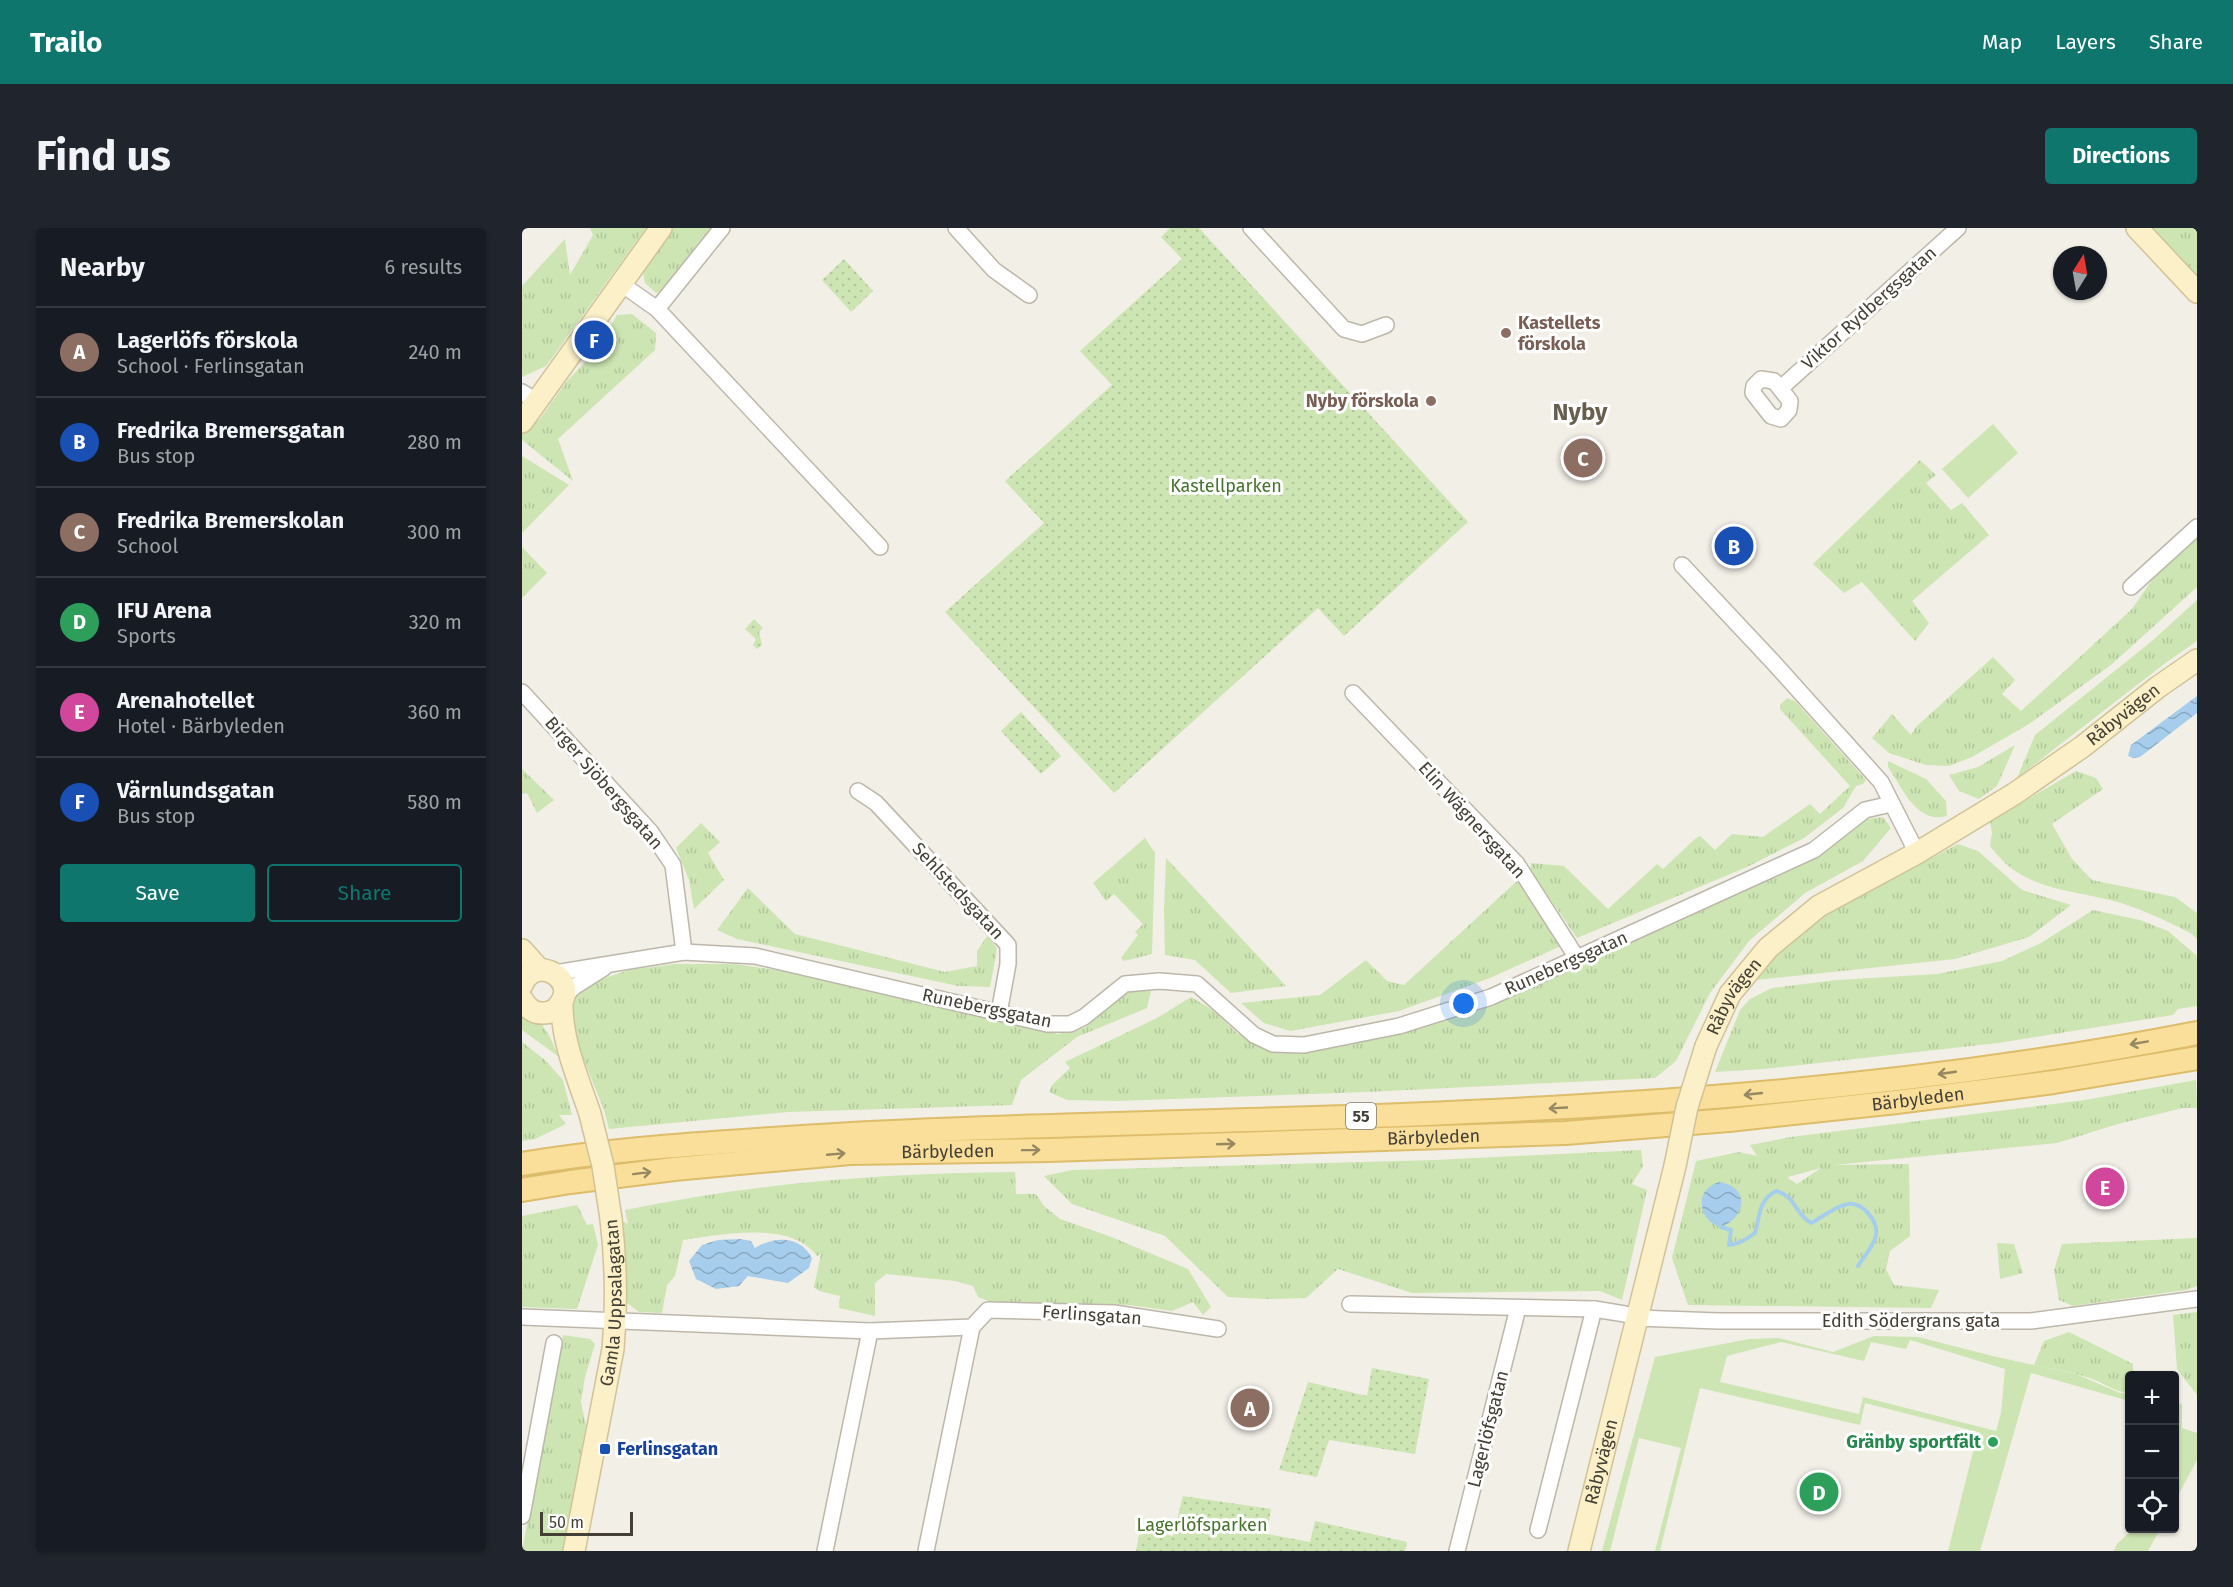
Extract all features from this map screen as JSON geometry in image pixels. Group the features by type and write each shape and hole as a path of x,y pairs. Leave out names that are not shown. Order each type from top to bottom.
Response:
{"main road":[{"path":"522,422 529,396 661,228"},
{"path":"2137,228 2197,292"},
{"name":"Råbyvägen","path":"1579,1551 1631,1316 1706,1046 1730,994 1768,948 1819,906 1917,853 2014,794 2082,747 2158,687 2197,660"},
{"name":"Gamla Uppsalagatan","path":"522,950 531,991 571,1056"},
{"name":"Gamla Uppsalagatan","path":"531,991 562,982 562,1016 571,1056 590,1114 603,1166 616,1262 614,1348 574,1551"},
{"path":"531,991 551,1012 563,999"},
{"name":"Bärbyleden","path":"522,1164 671,1146 853,1133 1563,1108 1729,1096 1892,1081 2051,1059 2197,1033"},
{"name":"Bärbyleden","path":"522,1190 674,1169 850,1153 1049,1150 1577,1132 1729,1120 1897,1102 2054,1082 2197,1058"}],"street":[{"path":"657,309 722,228"},
{"path":"956,228 994,270 1029,295"},
{"path":"1251,228 1344,328 1362,334 1386,325"},
{"name":"Viktor Rydbergsgatan","path":"1781,388 1958,228"},
{"path":"620,283 657,309 879,547"},
{"path":"2131,587 2197,527"},
{"path":"1682,566 1881,782 1917,853"},
{"name":"Birger Sjöbergsgatan","path":"522,692 650,831 673,866 684,952"},
{"name":"Elin Wägnersgatan","path":"1353,693 1517,864 1577,958"},
{"name":"Sehlstedsgatan","path":"858,791 876,803 1008,945 1008,964 999,1013"},
{"name":"Runebergsgatan","path":"531,991 612,964 684,952 755,956 1047,1024 1070,1024 1083,1017 1125,984 1158,981 1197,984 1254,1035 1273,1044 1304,1045 1399,1026 1491,997 1814,850 1865,810 1891,804"},
{"name":"Runebergsgatan","path":"563,999 574,987 612,964"},
{"name":"Edith Södergrans gata","path":"1631,1316 1718,1321 2031,1321 2197,1299"},
{"path":"1350,1304 1594,1309 1631,1316"},
{"name":"Lagerlöfsgatan","path":"1457,1551 1518,1308"},
{"path":"1538,1530 1594,1309"},
{"name":"Ferlinsgatan","path":"972,1327 988,1310 1114,1313 1218,1329"},
{"path":"522,1317 870,1331 972,1327 926,1551"},
{"path":"825,1551 870,1331"},
{"path":"522,1516 554,1343"}],"green space":[{"path":"590,228 646,228 546,366 522,377 522,286 565,239 570,275 593,235"},
{"path":"670,228 712,228 666,290 656,293 645,283 642,267"},
{"name":"Kastellparken","path":"1170,228 1199,228 1468,522 1344,636 1318,608 1114,793 945,612 1044,523 1005,481 1112,385 1080,351 1182,259 1161,237"},
{"path":"2152,228 2197,228 2197,279"},
{"path":"844,259 873,291 851,312 822,280"},
{"path":"632,314 656,333 655,350 558,439 573,481 522,440 522,434 540,419 567,381 596,351 617,315"},
{"path":"1993,424 2018,453 1968,498 1942,469"},
{"path":"522,456 569,485 522,533"},
{"path":"1920,460 1936,475 1926,483 1951,510 1962,503 1989,535 1912,601 1929,623 1915,641 1862,582 1844,593 1813,564"},
{"path":"2197,536 2197,587 2111,665 2029,724 1972,757 1949,766 1926,765 1889,753 1872,738 1892,714 1911,735 1916,727 1993,657 2015,680 2002,694 2021,711 2132,609 2154,577"},
{"path":"522,547 547,573 522,598"},
{"path":"2197,600 2197,641 2017,778 2035,735 2152,641"},
{"path":"754,619 763,628 759,632 762,645 757,649 753,645 756,639 745,629"},
{"path":"1787,698 1795,701 1866,780 1863,784 1856,786 1843,808 1804,838 1747,867 1577,938 1531,871 1531,863 1564,866 1608,909 1657,864 1663,869 1696,838 1700,836 1715,850 1732,834 1763,837 1810,804 1820,814 1850,786 1780,709 1780,705"},
{"path":"1021,712 1061,756 1041,774 1001,731"},
{"path":"2015,745 1997,786 1979,799 1959,791 1949,775 1978,767"},
{"path":"1888,761 1926,779 1946,801 1947,816 1936,817 1919,810 1888,767"},
{"path":"522,769 554,800 537,813 527,793 522,794"},
{"path":"2076,771 2096,778 2103,789 2052,824 2072,859 2092,880 2175,897 2197,913 2197,939 2175,925 2130,906 2033,881 2003,861 1990,846 1992,833 1990,821"},
{"path":"1883,817 1891,828 1863,861 1805,893 1749,941 1710,993 1676,1061 1655,1078 1117,1101 1067,1100 1049,1092 1052,1085 1070,1068 1065,1062 1157,1018 1191,997 1213,1010 1237,1033 1265,1050 1351,1045 1480,1010 1715,905 1834,844 1867,819"},
{"path":"701,823 720,842 708,853 724,880 694,909 689,880 676,848"},
{"path":"1145,838 1155,853 1152,954 1124,961 1121,958 1138,935 1135,932 1143,924 1114,894 1106,901 1093,883"},
{"path":"1958,844 1978,851 2022,890 2071,905 2029,937 1955,959 1756,980 1763,965 1829,913"},
{"path":"1166,858 1286,986 1231,993 1195,960 1165,955"},
{"path":"1518,880 1528,890 1561,946 1490,978 1399,1011 1290,1031 1264,1023 1241,1003 1320,995 1366,960 1387,981 1404,985"},
{"path":"748,888 795,934 945,972 977,966 977,951 988,935 997,949 990,987 958,986 737,939 717,930"},
{"path":"2093,910 2140,920 2168,931 2197,956 2197,1006 2178,1009 2173,1015 1998,1043 1764,1069 1715,1072 1740,1010 1750,999 1772,988 1837,980 1937,974 2002,961 2041,943"},
{"path":"676,964 734,964 790,972 1058,1034 1084,1028 1129,990 1152,987 1147,1008 1077,1037 1021,1080 1012,1105 788,1112 609,1129 604,1110 569,1023 570,999 593,982 629,970"},
{"path":"522,1016 530,1017 541,1024 559,1057 522,1030"},
{"path":"522,1042 545,1060 563,1080 572,1115 559,1115 566,1124 535,1139 522,1141"},
{"path":"2196,1080 2197,1108 2183,1108 2118,1124 2057,1143 1834,1165 1909,1164 1910,1236 1890,1251 1886,1269 1894,1285 1939,1290 1931,1308 1688,1305 1672,1258 1696,1161 1739,1152 1757,1156 1750,1145 1791,1137 2085,1100","holes":["1821,1168 1797,1184 1788,1177"]},
{"path":"1641,1150 1643,1166 1632,1184 1647,1190 1622,1300 1600,1291 1412,1293 1338,1269 1306,1298 1228,1297 1165,1236 1072,1204 1044,1176 1072,1170 1435,1160"},
{"path":"1015,1172 1016,1194 1036,1194 1044,1206 1060,1219 1109,1236 1188,1269 1211,1307 1203,1315 1193,1302 1172,1311 1129,1305 992,1302 978,1297 973,1286 955,1281 886,1274 875,1283 875,1316 839,1308 840,1296 819,1291 814,1287 821,1254 817,1256 805,1245 790,1238 754,1233 735,1233 683,1240 675,1276 667,1285 662,1313 639,1312 626,1302 622,1221 628,1224 625,1210 722,1193 819,1181"},
{"path":"577,1205 587,1225 593,1224 598,1245 577,1309 522,1307 522,1216"},
{"path":"2197,1238 2197,1286 2186,1290 2073,1306 2059,1300 2054,1270 2062,1244"},
{"path":"1997,1243 2014,1244 2023,1273 2000,1279"},
{"path":"2197,1312 2197,1395 2177,1369 2173,1315"},
{"path":"2069,1332 2133,1364 2133,1371 2125,1371 2125,1392 2083,1376 2034,1365 2044,1341"},
{"path":"563,1335 590,1339 595,1344 585,1377 581,1402 586,1426 563,1551 522,1551"},
{"name":"Gränby sportfält","path":"1874,1336 1918,1337 2076,1374 2125,1394 2125,1400 2031,1373 1980,1551 1948,1551 1978,1432 1865,1403 1860,1425 1700,1388 1660,1551 1655,1551 1681,1448 1639,1438 1610,1551 1602,1551 1655,1357 1749,1339 1779,1338 1833,1352","holes":["1910,1340 2005,1369 2001,1413 1996,1431 1863,1397 1859,1414 1720,1382 1727,1356 1781,1342 1864,1361 1871,1342 1906,1349"]},
{"path":"1372,1368 1429,1379 1415,1454 1329,1440 1317,1477 1279,1470 1308,1382 1367,1396"},
{"path":"2179,1404 2182,1404 2182,1428 2197,1433 2197,1460 2179,1494"},
{"name":"Lagerlöfsparken","path":"1183,1496 1271,1509 1267,1534 1310,1542 1315,1521 1407,1542 1405,1551 1136,1551 1139,1535 1154,1532 1173,1536"},
{"path":"2129,1533 2158,1533 2148,1551 2114,1551 2117,1544"}],"water":[{"path":"2197,696 2197,713 2140,757 2128,756 2131,745"},
{"path":"1720,1182 1737,1190 1741,1204 1735,1217 1721,1227 1708,1219 1702,1206 1705,1191"},
{"path":"718,1240 751,1241 755,1248 770,1241 794,1242 807,1250 812,1258 809,1268 788,1283 748,1276 739,1286 716,1289 696,1279 689,1261 702,1245"}],"waterway":[{"path":"1721,1227 1731,1230 1729,1245 1749,1238 1755,1233 1763,1204 1776,1191 1788,1197 1805,1219 1811,1223 1840,1206 1856,1205 1864,1210 1876,1226 1875,1240 1858,1266"}],"place":[{"name":"Kastellets förskola","path":"1506,333"},
{"name":"Värnlundsgatan","path":"594,340"},
{"name":"Nyby förskola","path":"1431,401"},
{"name":"Fredrika Bremerskolan","path":"1583,458"},
{"name":"Fredrika Bremersgatan","path":"1734,546"},
{"name":"Arenahotellet","path":"2105,1187"},
{"name":"Lagerlöfs förskola","path":"1250,1408"},
{"name":"Gränby sportfält","path":"1993,1442"},
{"name":"Ferlinsgatan","path":"605,1449"},
{"name":"IFU Arena","path":"1819,1492"}],"district":[{"name":"Nyby","path":"1580,412"}]}
